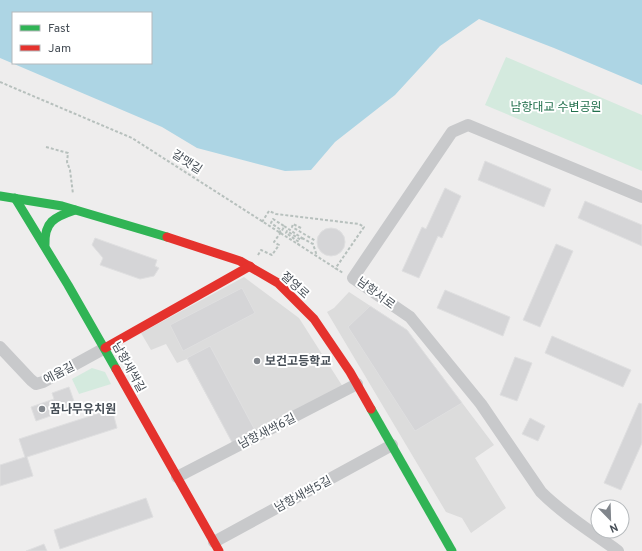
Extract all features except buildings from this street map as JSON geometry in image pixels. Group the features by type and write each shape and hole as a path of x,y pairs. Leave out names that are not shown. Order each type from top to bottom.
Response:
{"main road":[{"name":"절영로","path":"0,196 73,209 240,261 278,283 314,319 350,372 452,551"},
{"name":"남항새싹길","path":"15,198 45,245 105,348 216,547"},
{"path":"45,245 46,229 54,220 73,209"},
{"path":"105,348 250,266"}],"street":[{"name":"남항서로","path":"618,551 577,522 551,502 541,492 481,404 410,318 353,278 452,132 468,125 642,197"},
{"name":"에움길","path":"0,347 36,384 43,382 105,348"},
{"name":"남항새싹6길","path":"177,477 357,384"},
{"name":"남항새싹5길","path":"216,547 392,446"}],"path":[{"name":"갈맷길","path":"0,82 132,138 335,270 353,278"},
{"path":"46,147 68,153 67,162 70,170 74,198 73,209"},
{"path":"262,222 269,211 276,214 359,224 364,227 335,270"},
{"path":"279,233 282,230 271,223 273,219 284,228 313,244 316,253 315,256"},
{"path":"301,228 293,224 292,227 316,241"},
{"path":"258,255 262,250 272,255 279,245 274,242 284,228"},
{"path":"298,245 299,242 286,233 287,231 301,240 302,238"}],"shaded area":[{"name":"보건고등학교","path":"244,277 299,318 343,387 234,446 187,359 177,363 166,344 151,350 141,333"},
{"name":"보건고등학교","path":"349,292 407,330 494,445 475,458 506,508 471,533 462,518 446,512 327,312 334,308"}],"green space":[{"name":"남항대교 수변공원","path":"506,57 642,115 642,171 485,105"},
{"path":"92,368 105,372 111,384 79,394 72,379"}],"water":[{"path":"0,0 642,0 642,85 554,48 479,19 440,46 395,95 335,142 311,170 285,171 197,148 162,127 14,64 152,64 152,12 12,12 12,63 0,58"}],"traffic: fast":[{"path":"0,196 62,206 167,237"},
{"path":"15,198 68,285 116,369"},
{"path":"45,245 46,231 52,222 61,215 75,210"},
{"path":"371,409 452,551"}],"traffic: jam":[{"path":"167,237 240,261 278,283 314,319 350,372 371,409"},
{"path":"105,348 250,266"},
{"path":"116,369 219,551"}],"place":[{"name":"보건고등학교","path":"257,361"},
{"name":"꿈나무유치원","path":"42,409"}]}
